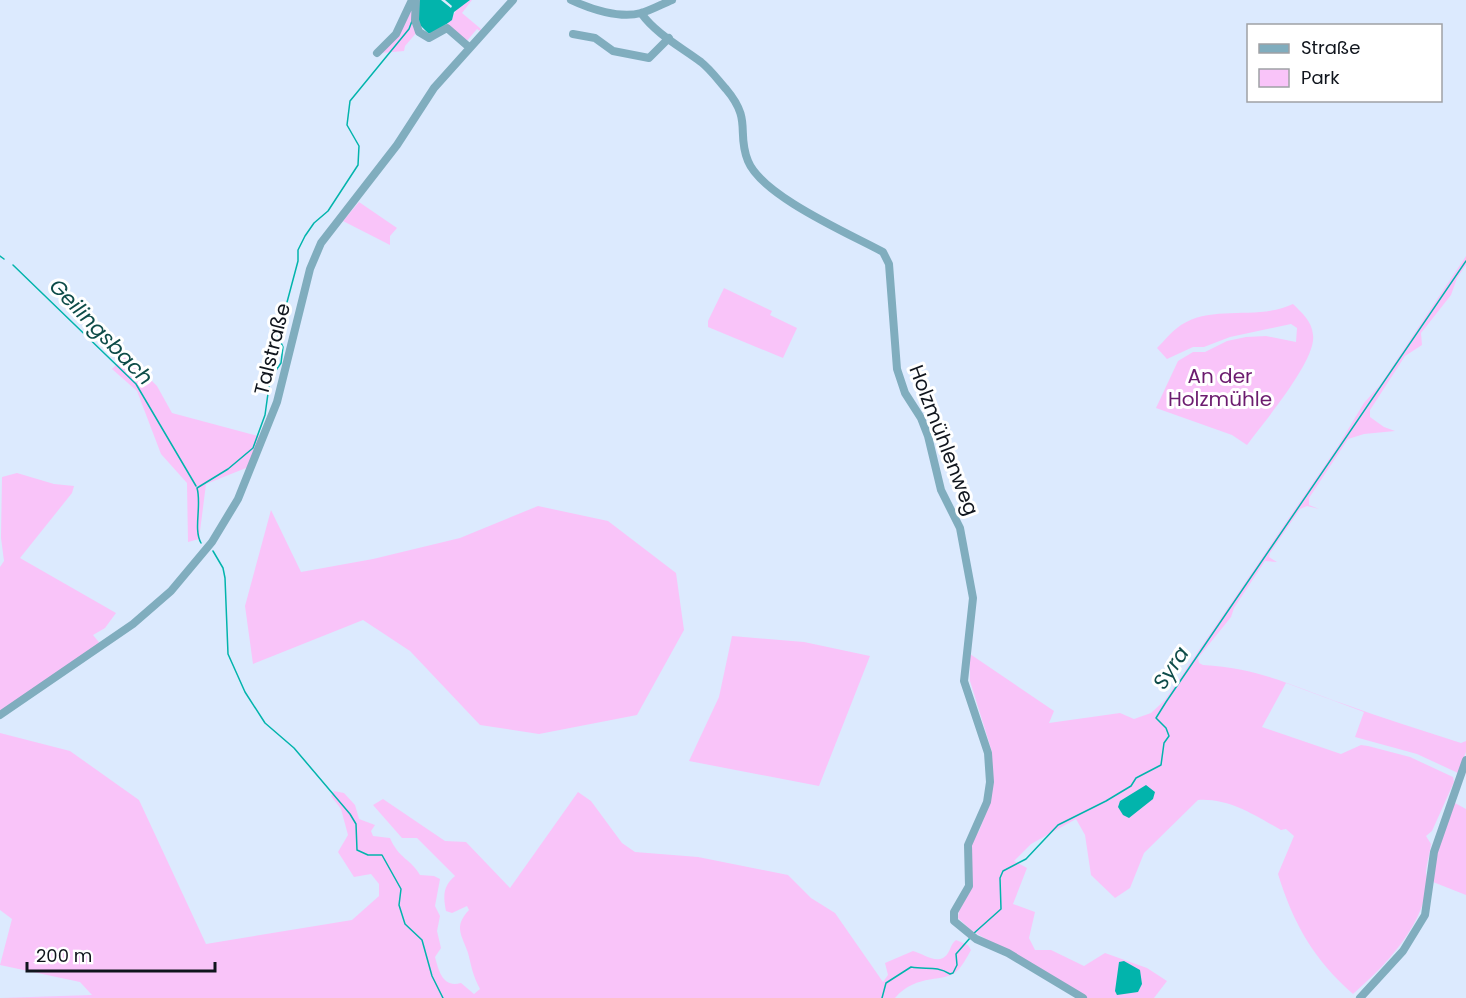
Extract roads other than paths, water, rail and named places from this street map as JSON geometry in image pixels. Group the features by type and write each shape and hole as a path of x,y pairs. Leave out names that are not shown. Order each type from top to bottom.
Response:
{"street":[{"path":"414,0 415,20 419,32 429,38 447,28 470,48"},
{"path":"377,53 396,34 414,0"},
{"name":"Talstraße","path":"0,715 152,609 186,576 220,530 238,499 277,402 310,269 321,243 397,145 434,88 513,0"},
{"path":"571,0 590,7 628,15 641,13 672,0"},
{"name":"Holzmühlenweg","path":"641,13 669,38 704,64 736,101 745,126 748,161 758,177 798,206 884,252 889,264 897,369 905,393 921,417 941,490 960,528 970,571 973,598 964,681 988,753 990,782 987,802 968,845 969,886 957,906 954,921 976,939 1008,953 1083,998"},
{"path":"573,34 595,38 613,51 649,58 669,38"},
{"path":"1360,998 1403,951 1425,915 1434,852 1466,759"}],"waterway":[{"path":"201,543 198,531 197,488 228,469 253,448 265,415 270,379 281,363 283,347 278,336 298,261 298,250 314,223 328,211 358,165 359,146 347,125 350,101 409,29 412,21"},
{"name":"Geilingsbach","path":"0,256 4,259"},
{"name":"Syra","path":"973,934 1001,909 1000,878 1003,871 1026,859 1058,825 1106,801 1131,786 1136,778 1161,765 1164,743 1169,736 1166,728 1156,718 1466,261"},
{"name":"Geilingsbach","path":"13,265 136,384 196,486"},
{"path":"213,551 223,568 225,578 228,654 245,692 265,723 294,748 350,814 356,824 357,850 368,855 382,855 401,889 399,905 405,924 422,940 432,976 443,998"},
{"name":"Syra","path":"882,998 886,983 911,967 953,973 957,965 956,954 970,938"}],"park label":[{"name":"An der Holzmühle","path":"1220,388"}]}
